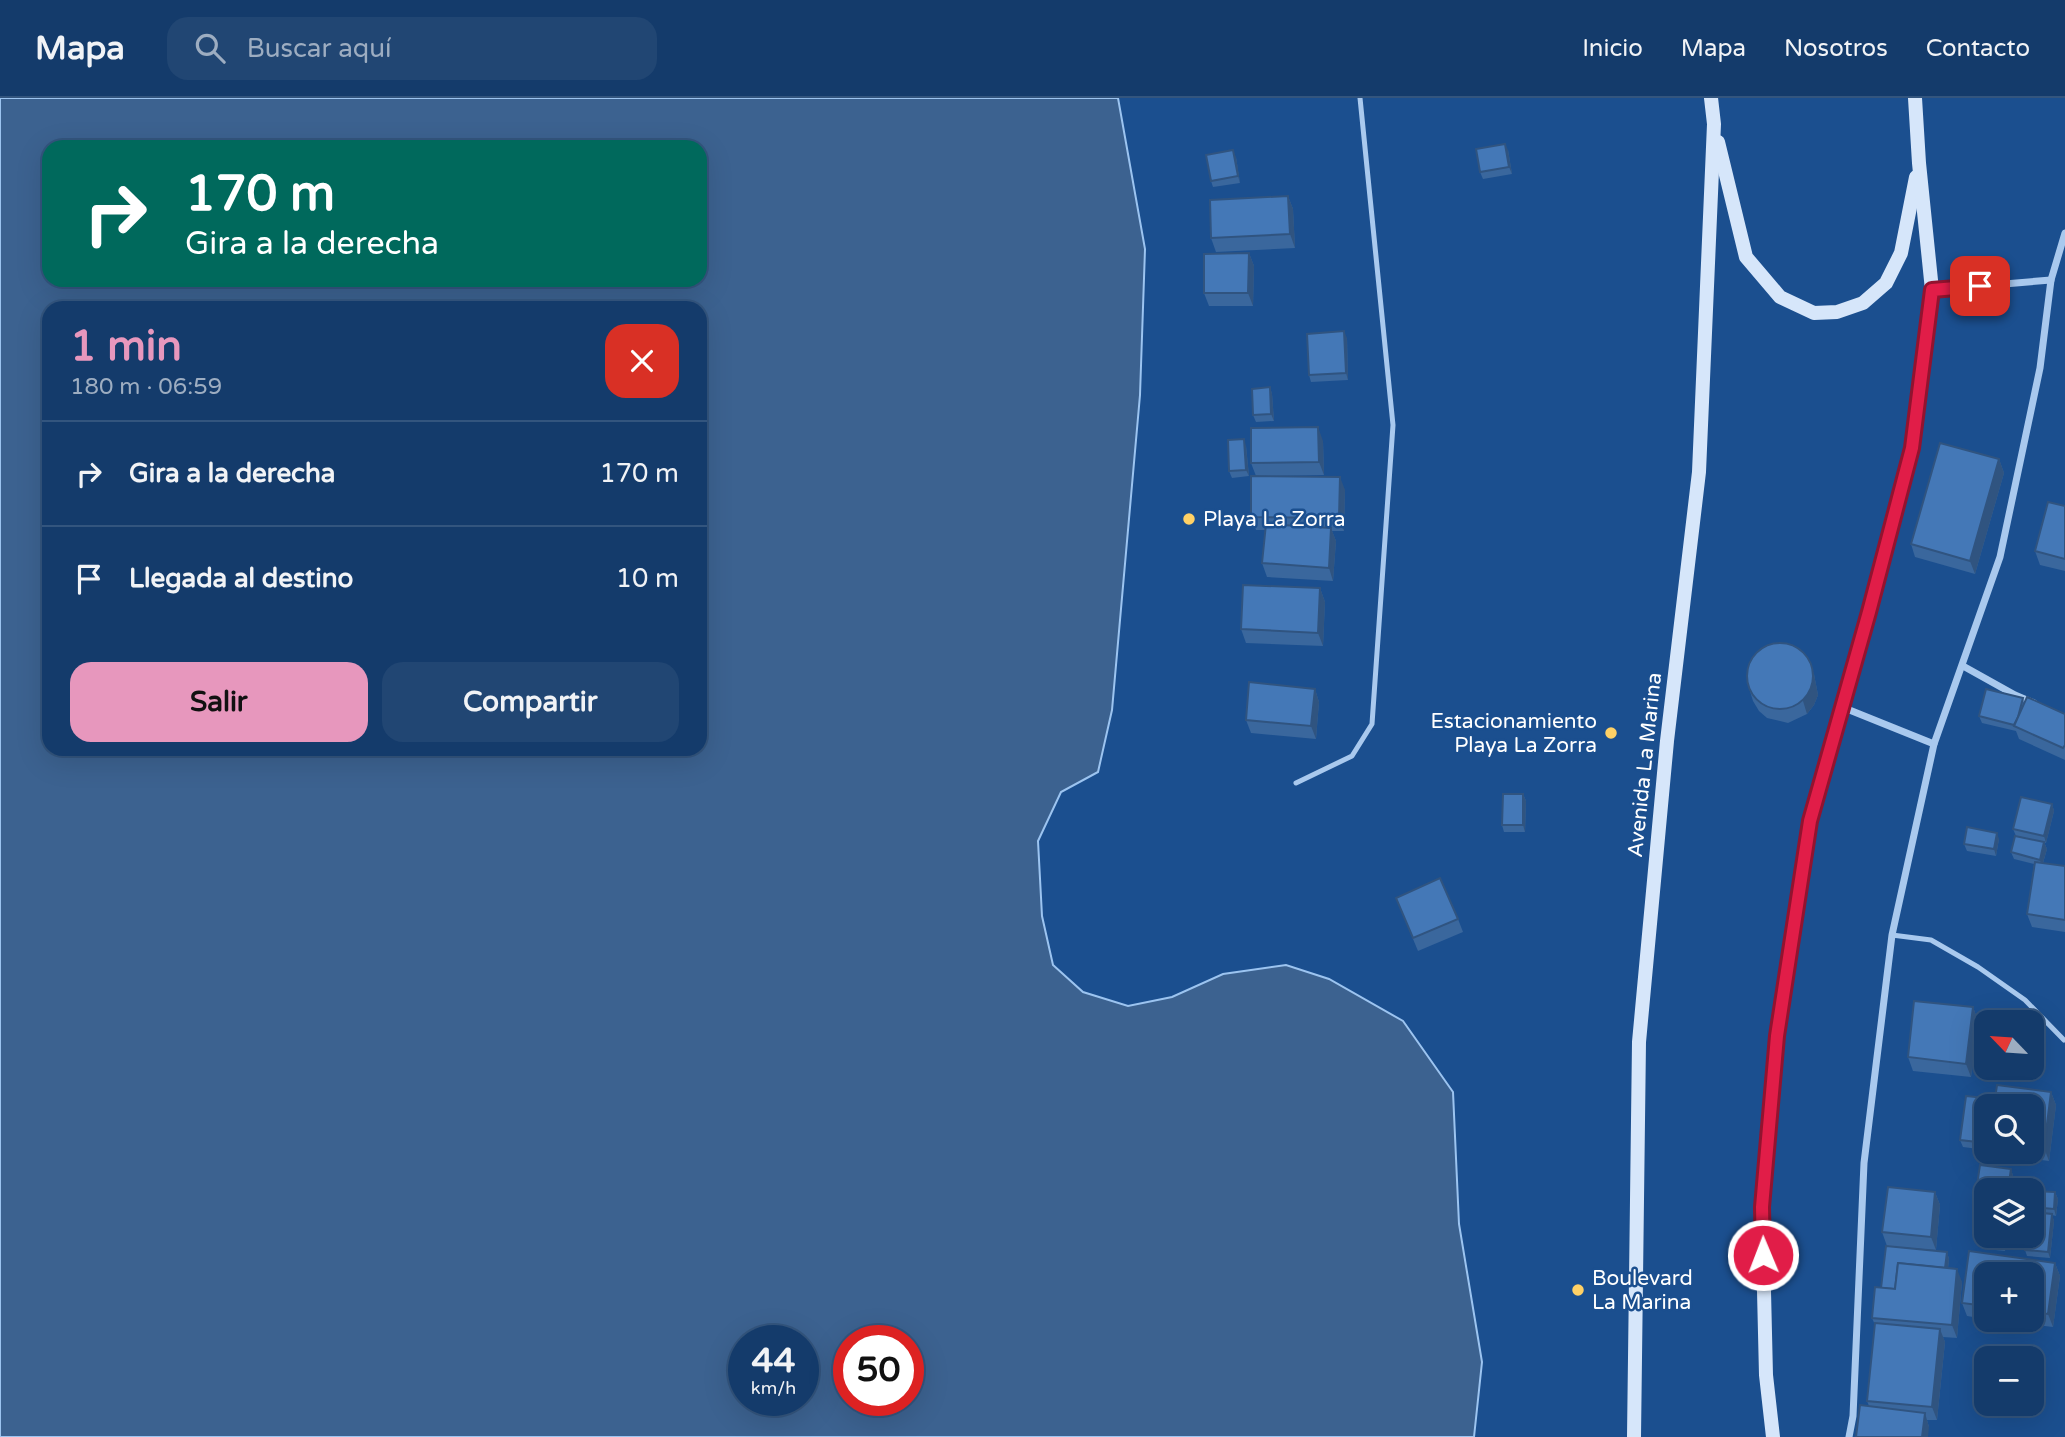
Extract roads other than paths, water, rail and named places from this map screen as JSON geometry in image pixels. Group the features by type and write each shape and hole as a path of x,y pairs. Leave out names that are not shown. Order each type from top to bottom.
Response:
{"main road":[{"name":"Avenida La Marina","path":"1634,1437 1639,1042 1667,741 1699,472 1714,124 1711,98"},
{"path":"1773,1437 1766,1375 1762,1207 1777,1036 1810,821 1912,448 1932,290 1915,98"},
{"path":"1714,124 1746,257 1780,297 1814,313 1837,312 1863,303 1886,284 1900,253 1919,163"}],"street":[{"path":"1849,1437 1853,1416 1864,1163 1892,935 1934,744 2000,557 2040,368 2051,281 2065,233"},
{"path":"1932,290 2051,281"},
{"path":"1963,666 2015,695 2040,705"},
{"path":"1842,708 1934,744"}],"lane":[{"path":"1296,783 1352,756 1372,724 1393,425 1360,98"},
{"path":"1892,935 1931,940 1978,967 2025,1000 2064,1040"}],"water":[{"path":"0,98 1118,98 1145,249 1140,395 1112,710 1098,772 1061,792 1038,841 1042,916 1053,965 1083,992 1128,1006 1172,997 1223,974 1286,965 1329,979 1403,1021 1453,1092 1459,1224 1482,1362 1474,1437 0,1437"}],"place":[{"name":"Playa La Zorra","path":"1189,519"},
{"name":"Estacionamiento Playa La Zorra","path":"1611,733"},
{"name":"Boulevard La Marina","path":"1578,1290"}]}
